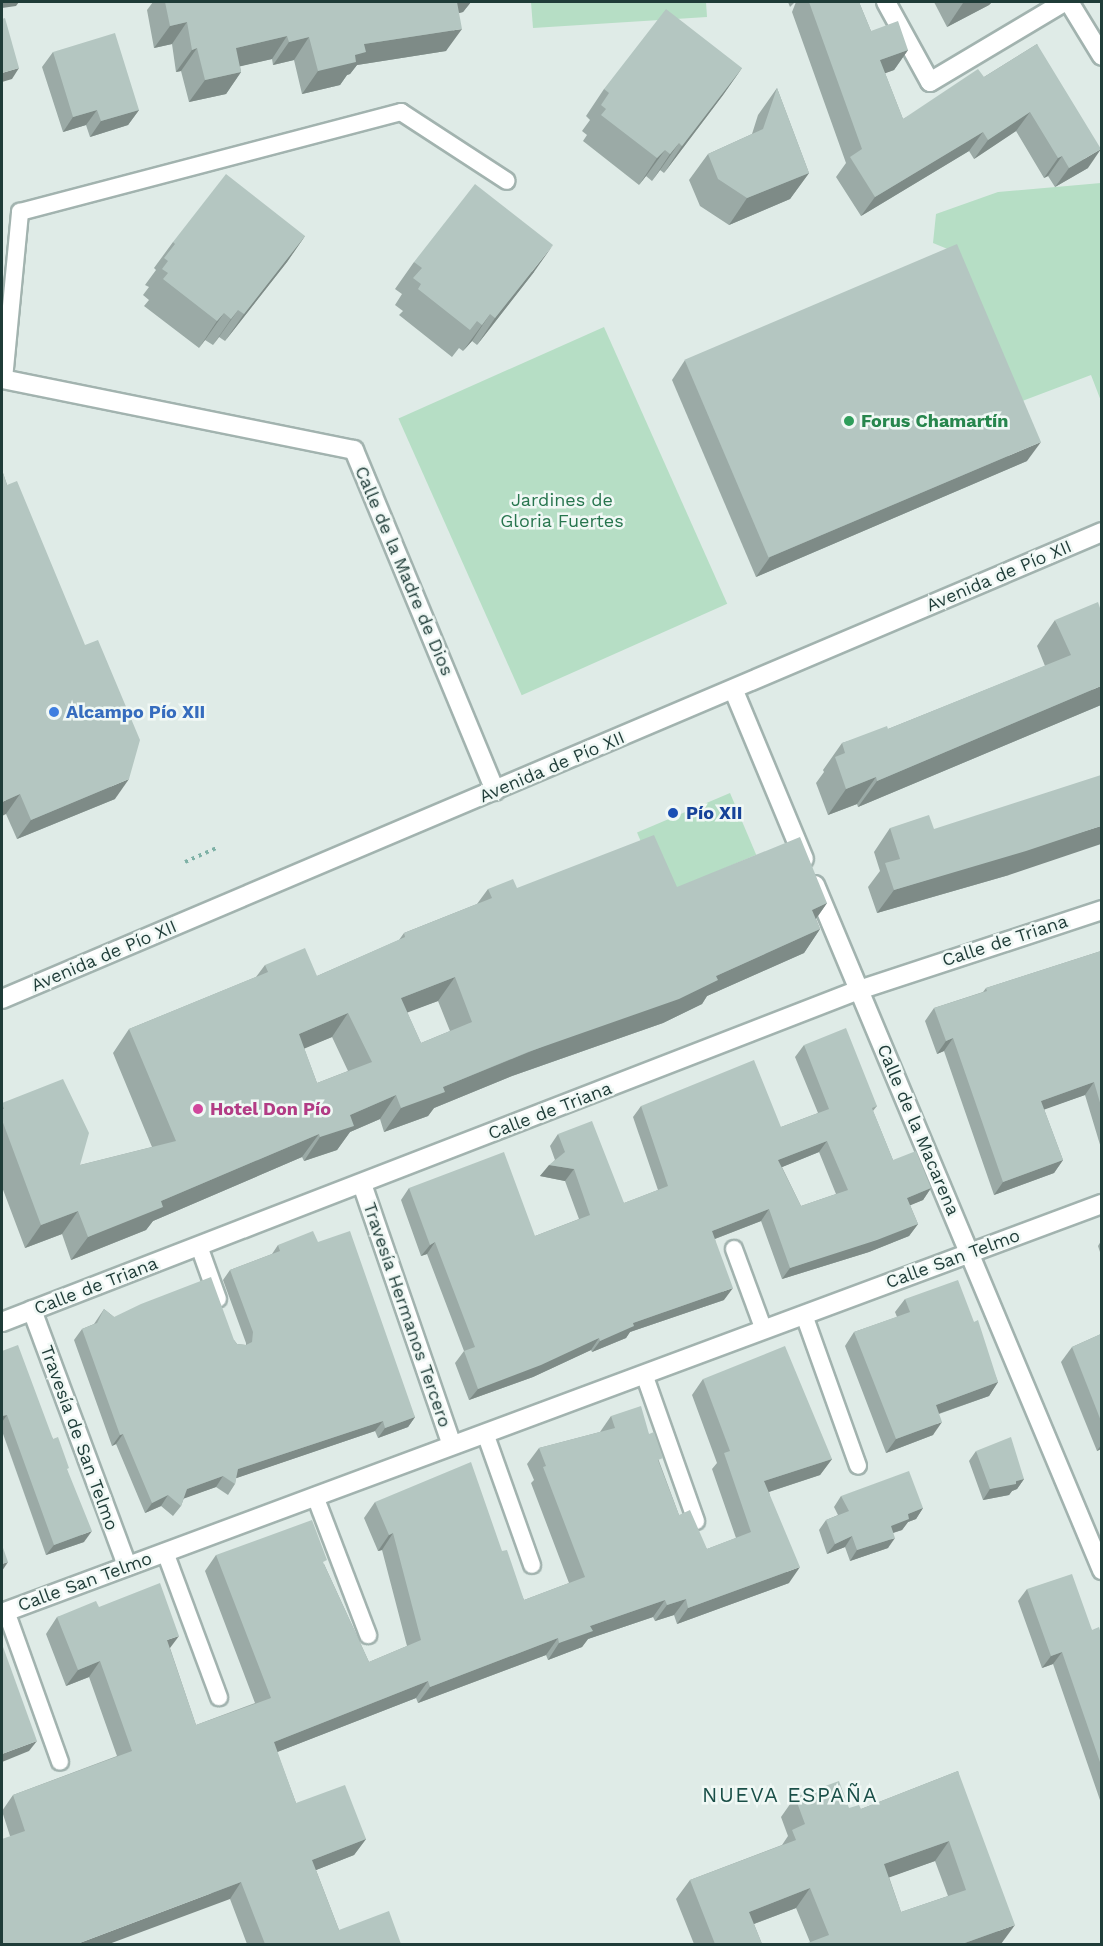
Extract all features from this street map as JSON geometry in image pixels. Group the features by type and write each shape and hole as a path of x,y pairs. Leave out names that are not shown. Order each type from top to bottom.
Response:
{"street":[{"path":"886,2 930,82 1064,2"},
{"path":"1069,2 1101,56"},
{"name":"Calle de la Madre de Dios","path":"3,379 354,450 495,791"},
{"name":"Avenida de Pío XII","path":"2,999 734,691 1101,532"},
{"name":"Calle de la Macarena","path":"734,691 1101,1570"},
{"name":"Calle de Triana","path":"2,1322 859,990 1101,910"},
{"name":"Travesía Hermanos Tercero","path":"362,1184 452,1446"},
{"name":"Calle San Telmo","path":"4,1612 1101,1204"},
{"name":"Travesía de San Telmo","path":"32,1310 127,1566"}],"lane":[{"path":"3,379 20,212 402,112 507,181"},
{"path":"199,1246 224,1313"},
{"path":"734,1249 764,1330"},
{"path":"804,1315 858,1466"},
{"path":"644,1374 696,1521"},
{"path":"485,1433 532,1565"},
{"path":"315,1496 368,1635"},
{"name":"Calle San Telmo","path":"165,1552 219,1697"},
{"name":"Calle San Telmo","path":"4,1612 60,1762"}],"path":[{"path":"185,862 217,849"}],"green space":[{"path":"531,2 706,2 707,17 533,28"},
{"path":"1101,183 1101,401 1091,375 1017,403 950,250 933,243 936,214 998,192"},
{"name":"Jardines de Gloria Fuertes","path":"604,327 727,604 522,695 398,419"},
{"path":"730,793 756,855 663,894 637,832"}],"building":[{"path":"165,2 457,2 462,29 364,44 366,52 355,55 356,62 318,71 309,37 289,42 287,36 236,48 241,72 205,80 197,48 192,50 187,22 170,26"},
{"path":"809,2 859,2 871,31 898,21 908,50 880,60 903,119 978,69 984,77 1037,44 1101,149 1069,168 1062,156 1058,158 1030,112 988,140 983,132 875,197 850,157 862,149"},
{"path":"666,9 742,68 682,146 679,143 670,154 665,150 657,158 601,115 606,109 601,105 609,93 604,89"},
{"path":"5,18 19,68 2,73 2,19"},
{"path":"115,33 139,110 101,121 97,110 73,117 53,52"},
{"path":"777,88 809,173 747,198 718,179 708,154 763,129"},
{"path":"226,174 305,236 244,314 238,310 231,319 224,313 217,321 163,279 168,273 162,269 168,261 164,258 175,244 173,242"},
{"path":"475,184 553,245 495,318 490,314 482,325 477,321 470,330 418,289 421,284 413,278 422,268 414,262"},
{"name":"Forus Chamartín","path":"957,244 1041,442 769,558 685,360"},
{"name":"Alcampo Pío XII","path":"2,470 7,485 17,481 85,645 98,640 140,740 129,779 31,820 20,794 2,802"},
{"path":"1098,602 1101,611 1101,686 877,781 876,777 846,789 835,757 845,753 842,743 887,726 888,729 1071,655 1055,620"},
{"path":"1101,775 1101,826 894,890 885,863 900,859 890,828 929,815 934,829"},
{"path":"654,835 677,887 800,837 827,903 812,910 820,929 716,976 718,980 679,999 528,1052 443,1087 445,1092 401,1108 396,1095 350,1115 354,1126 320,1137 319,1134 161,1201 163,1207 88,1237 78,1211 41,1225 2,1120 2,1109 4,1109 2,1103 63,1079 89,1133 80,1165 176,1141 129,1029 268,972 265,965 305,948 317,976 405,937 404,933 492,898 488,889 513,879 517,888","holes":["455,977 472,1022 421,1043 401,998","348,1013 372,1062 317,1083 299,1034"]},
{"path":"1101,951 1101,1106 1094,1082 1041,1101 1063,1160 1003,1182 953,1038 946,1041 934,1008 987,991 986,988"},
{"path":"846,1028 877,1106 872,1108 893,1160 916,1151 931,1188 907,1198 918,1224 877,1240 790,1268 769,1209 712,1231 733,1288 633,1323 634,1326 600,1341 599,1338 541,1365 478,1389 464,1351 475,1347 435,1242 430,1245 409,1188 504,1152 535,1236 590,1215 574,1169 549,1165 565,1152 558,1134 592,1121 624,1203 668,1186 641,1106 754,1060 781,1127 829,1109 804,1045","holes":["827,1141 848,1190 801,1206 778,1160"]},
{"path":"313,1231 318,1242 350,1231 415,1417 385,1428 383,1421 238,1469 235,1484 223,1476 187,1489 181,1506 168,1495 152,1503 123,1434 120,1435 82,1329 97,1323 104,1309 114,1317 211,1277 234,1340 237,1344 246,1345 252,1342 253,1332 230,1270 280,1251 278,1245"},
{"path":"958,1280 974,1322 978,1320 998,1382 936,1405 942,1422 896,1439 854,1332 910,1312 905,1299"},
{"path":"1101,1334 1101,1421 1072,1347"},
{"path":"18,1345 53,1439 58,1437 69,1468 67,1469 92,1531 54,1545 7,1415 2,1416 2,1351"},
{"path":"785,1346 832,1459 764,1481 800,1567 688,1608 686,1599 667,1605 665,1600 590,1626 593,1631 559,1643 558,1638 430,1687 428,1681 274,1742 296,1803 345,1785 366,1839 312,1860 339,1930 389,1911 401,1944 265,1944 241,1882 77,1944 2,1944 2,1839 25,1831 13,1795 132,1751 100,1661 78,1670 57,1617 96,1601 99,1607 160,1583 179,1636 167,1640 196,1725 271,1698 216,1555 312,1520 327,1560 323,1562 369,1662 421,1640 393,1533 389,1535 375,1502 471,1462 502,1551 507,1550 524,1600 585,1577 543,1467 546,1466 539,1448 615,1428 611,1416 641,1406 649,1434 654,1432 663,1458 658,1460 679,1515 690,1510 707,1549 751,1532 724,1453 730,1451 703,1379"},
{"path":"1011,1437 1024,1479 1016,1481 1016,1484 990,1489 976,1451"},
{"path":"909,1471 923,1508 908,1514 909,1519 891,1526 895,1538 857,1550 852,1536 835,1544 826,1520 849,1511 841,1496"},
{"path":"2,1545 8,1562 2,1564"},
{"path":"1072,1574 1092,1630 1099,1627 1101,1634 1101,1765 1062,1652 1051,1656 1027,1589"},
{"path":"2,1644 37,1741 2,1754"},
{"path":"958,1771 1015,1925 962,1944 805,1944 829,1935 810,1888 749,1912 762,1944 715,1944 690,1880 796,1840 792,1830 805,1824 795,1797 839,1781 849,1808 859,1805 861,1809","holes":["949,1841 966,1890 901,1912 884,1864"]}],"place":[{"name":"Forus Chamartín","path":"849,421"},
{"name":"Alcampo Pío XII","path":"54,712"},
{"name":"Pío XII","path":"673,813"},
{"name":"Hotel Don Pío","path":"198,1109"}],"district":[{"name":"NUEVA ESPAÑA","path":"790,1795"}]}
